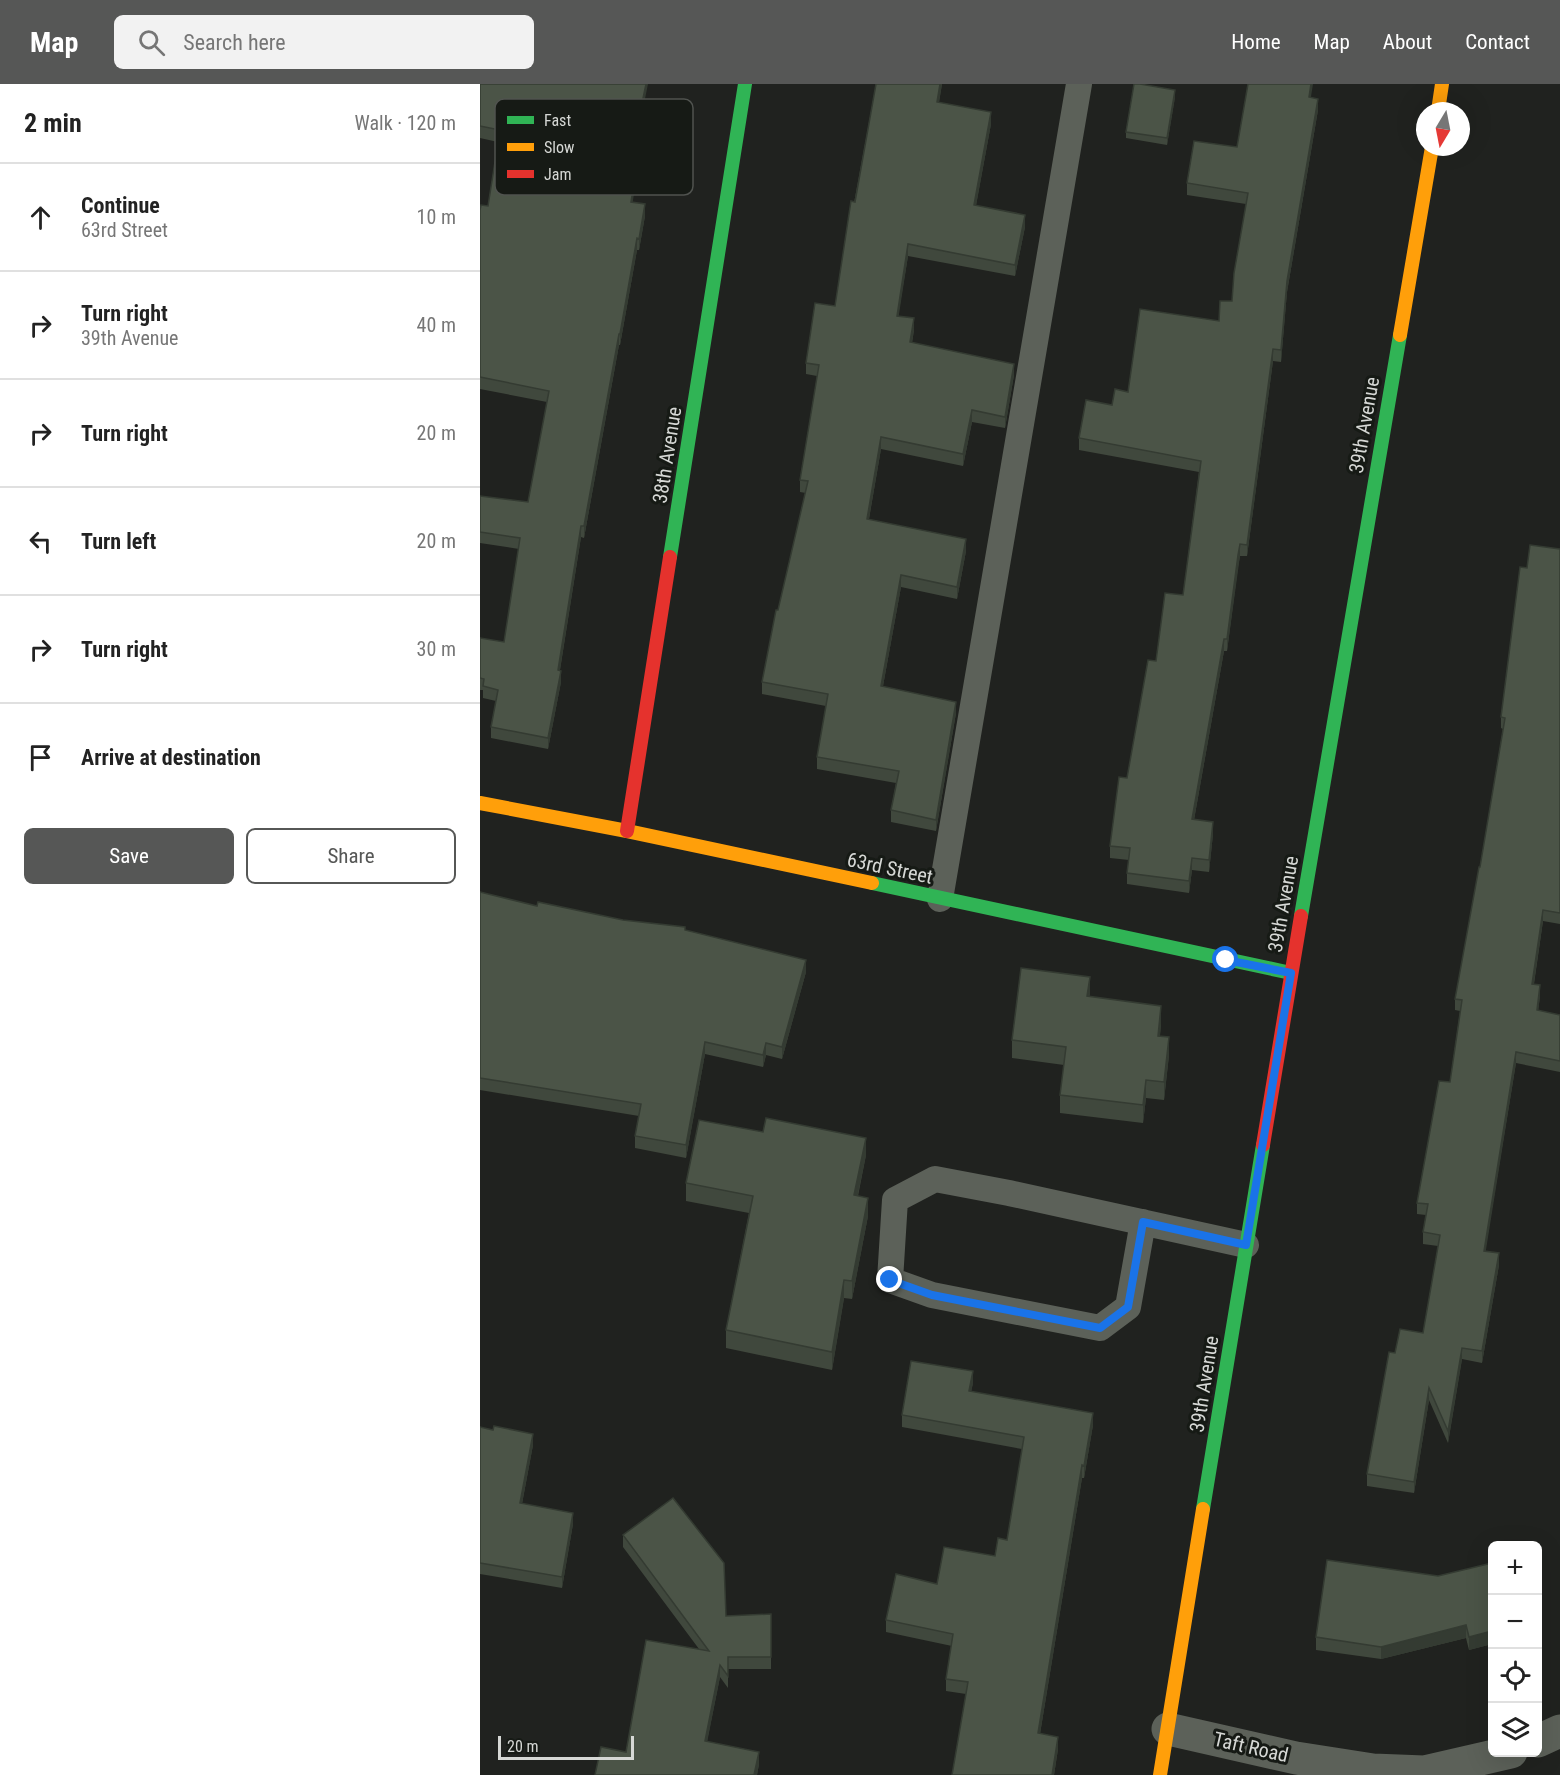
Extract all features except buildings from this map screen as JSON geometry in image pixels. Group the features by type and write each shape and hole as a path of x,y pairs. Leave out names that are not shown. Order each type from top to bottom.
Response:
{"main road":[{"name":"38th Avenue","path":"627,831 745,84"},
{"path":"1439,102 1442,84"},
{"name":"39th Avenue","path":"1160,1775 1291,973 1430,156"},
{"name":"63rd Street","path":"480,804 627,831 1291,973"}],"street":[{"name":"Taft Road","path":"1168,1729 1296,1758 1373,1770 1424,1772 1490,1757"},
{"path":"1542,1739 1560,1731"}],"lane":[{"path":"940,899 1079,84"},
{"path":"1143,1222 1128,1307 1100,1328 932,1295 890,1280 895,1200 935,1179 1009,1193 1143,1222 1246,1245"}],"traffic: fast":[{"path":"670,557 745,84"},
{"path":"1301,916 1400,335"},
{"path":"872,883 1291,973"},
{"path":"1203,1509 1263,1145"}],"traffic: slow":[{"path":"1439,102 1442,84"},
{"path":"1400,335 1430,156"},
{"path":"480,803 627,831 872,883"},
{"path":"1160,1775 1203,1509"}],"traffic: jam":[{"path":"627,831 670,557"},
{"path":"1263,1145 1301,916"}],"route":[{"path":"890,1280 932,1295 1100,1328 1128,1307 1143,1222 1246,1245 1291,973 1226,960"}]}
